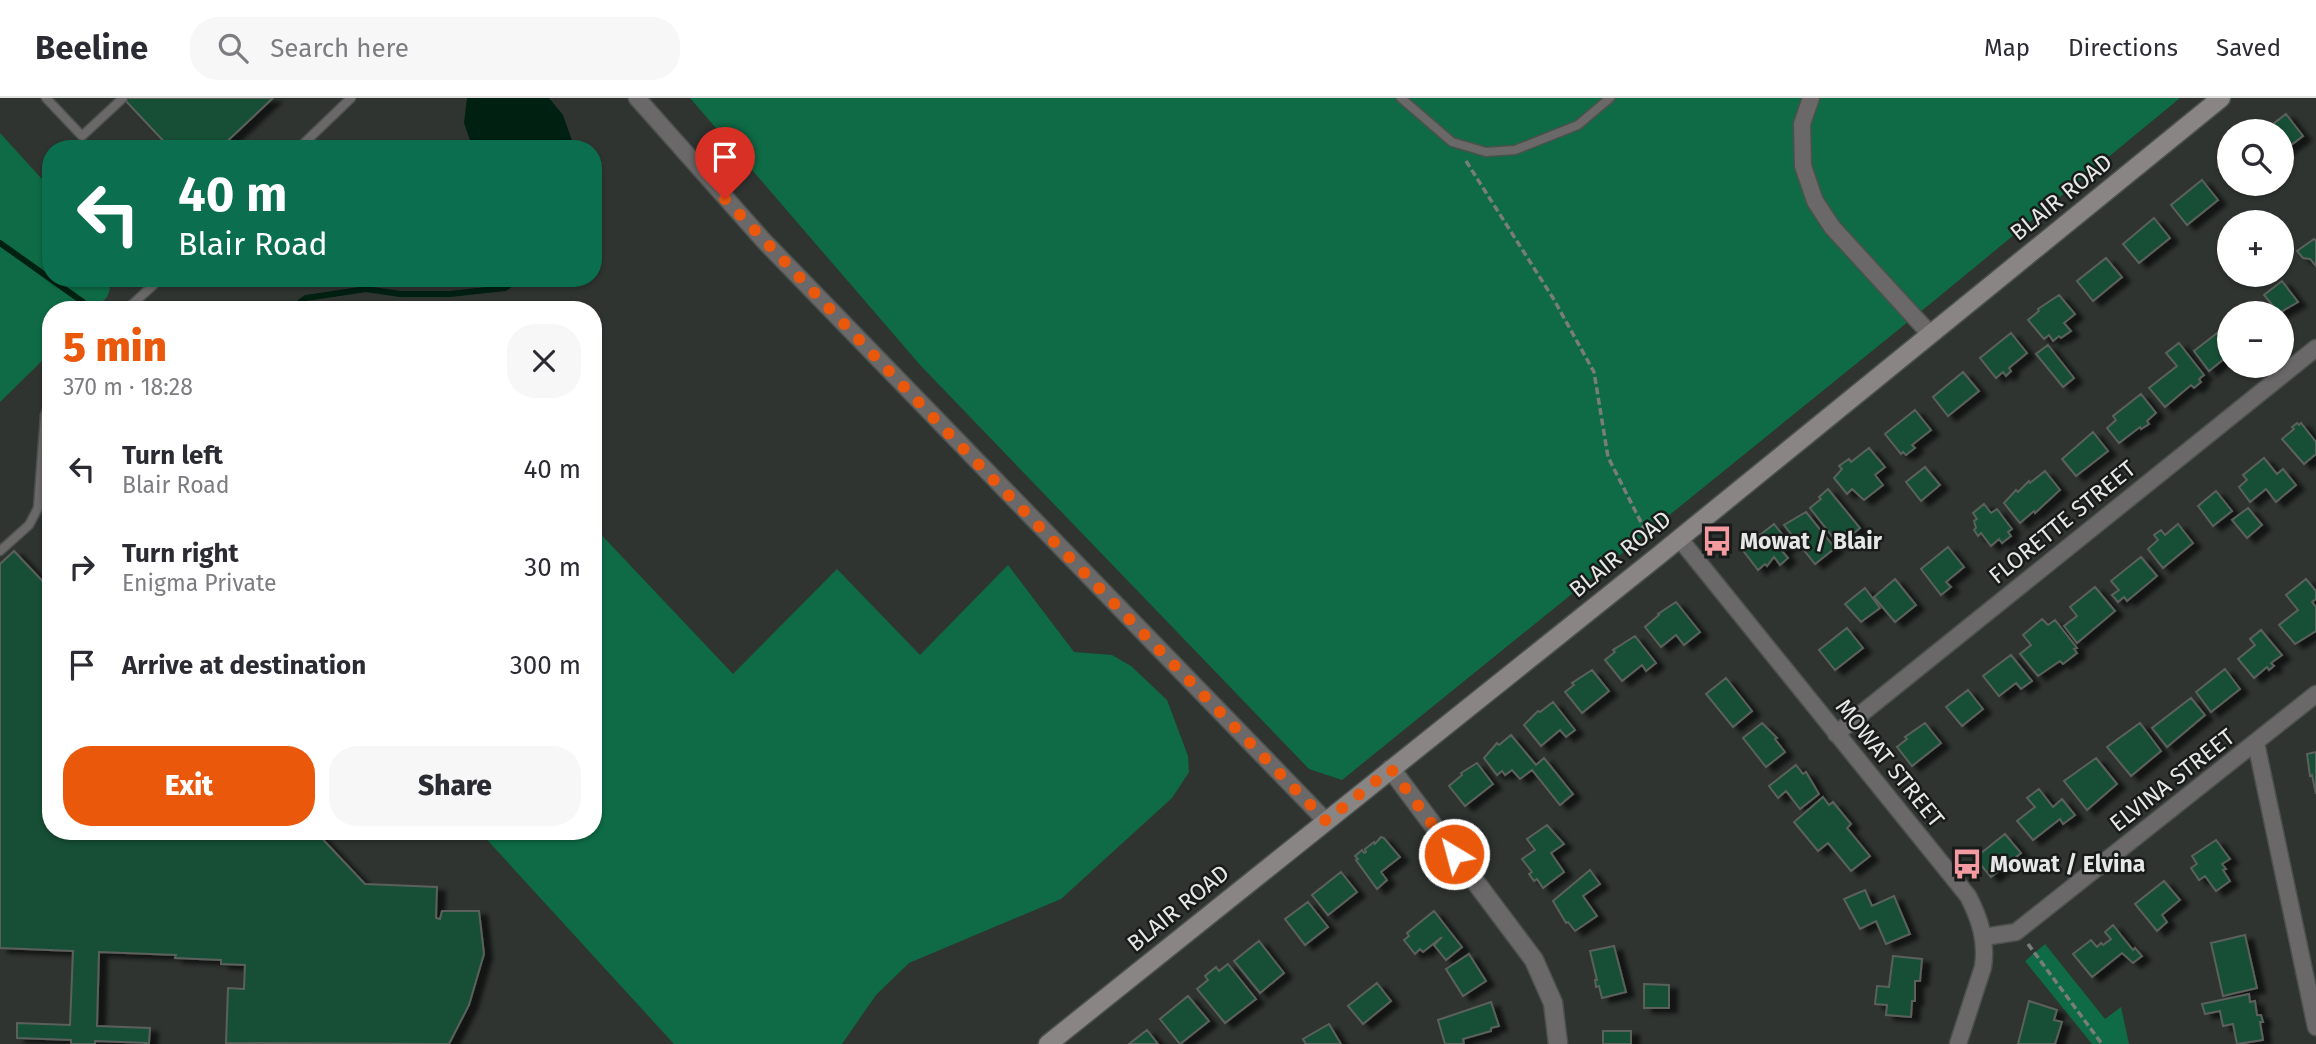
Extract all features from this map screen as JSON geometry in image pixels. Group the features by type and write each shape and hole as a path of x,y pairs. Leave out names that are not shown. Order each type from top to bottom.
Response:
{"main road":[{"name":"BLAIR ROAD","path":"1048,1044 1657,556 2221,98"}],"street":[{"path":"637,98 764,242 1326,821"},
{"path":"1811,98 1802,124 1803,166 1815,201 1832,227 1930,334"},
{"name":"FLORETTE STREET","path":"1836,734 2316,348"},
{"name":"MOWAT STREET","path":"1679,538 1968,896 1978,915 1984,937 1983,967 1958,1044"},
{"name":"ELVINA STREET","path":"1984,937 2018,930 2316,694"},
{"path":"2256,743 2316,1027"},
{"path":"1391,769 1534,960 1553,1003 1558,1044"}],"lane":[{"path":"46,98 82,136 124,98"},
{"path":"307,140 351,98"},
{"path":"1401,98 1452,142 1486,152 1516,150 1578,125 1610,98"},
{"path":"136,301 151,287"},
{"path":"0,551 29,525 38,508 42,455"}],"path":[{"path":"1452,142 1472,168 1553,298 1594,372 1608,457 1657,556"},
{"path":"2018,930 2102,1044"}],"green space":[{"path":"690,98 2180,98 1342,780 1309,769 921,366"},
{"path":"0,133 42,179 42,287 110,289 103,301 42,301 42,361 0,402"},
{"path":"602,536 733,674 837,569 920,655 1008,565 1074,652 1112,655 1131,666 1167,700 1188,756 1189,772 1172,798 1061,899 909,963 876,995 842,1044 674,1044 487,840 602,840"},
{"path":"2045,944 2105,1019 2121,1007 2129,1044 2092,1044 2025,961"}],"shaded area":[{"path":"467,98 549,98 563,115 572,140 470,140 464,123"}],"building":[{"path":"123,98 273,98 229,140 163,140"},
{"path":"2294,124 2303,136 2294,143"},
{"path":"2202,180 2218,200 2187,225 2171,205"},
{"path":"2154,218 2170,238 2139,263 2123,244"},
{"path":"2314,239 2316,241 2316,266 2297,251"},
{"path":"2106,258 2122,277 2093,301 2077,281"},
{"path":"2274,287 2287,287 2298,302 2294,304 2294,301 2269,301 2264,295"},
{"path":"2059,295 2075,314 2064,323 2071,331 2053,341 2049,335 2044,339 2028,320 2038,309"},
{"path":"2011,333 2027,353 2009,368 2011,371 2006,376 2003,372 1996,378 1980,358"},
{"path":"2217,333 2217,365 2209,371 2194,351"},
{"path":"2179,343 2204,375 2194,388 2191,385 2165,407 2149,388 2177,366 2166,353"},
{"path":"2048,345 2074,378 2063,387 2036,354"},
{"path":"1963,372 1979,391 1948,416 1933,397"},
{"path":"2141,394 2156,413 2147,421 2149,424 2141,429 2140,427 2119,443 2107,428 2116,420 2113,416"},
{"path":"1915,410 1931,430 1912,445 1915,448 1906,455 1903,452 1901,454 1885,434"},
{"path":"2297,423 2301,423 2316,442 2316,454 2304,464 2282,439"},
{"path":"2093,432 2108,451 2076,476 2062,459"},
{"path":"1869,448 1885,467 1875,475 1883,485 1864,500 1852,489 1847,494 1834,478 1842,469 1839,466 1849,459 1851,462"},
{"path":"2264,458 2277,474 2283,469 2296,485 2276,502 2266,489 2250,502 2239,487 2247,480 2243,475"},
{"path":"1925,467 1940,485 1921,501 1906,482"},
{"path":"2045,471 2060,490 2020,523 2004,503 2016,490 2018,492"},
{"path":"1828,489 1860,528 1839,545 1810,508"},
{"path":"2216,491 2232,511 2213,526 2198,506"},
{"path":"1984,504 1991,513 1997,509 2012,529 2008,532 2011,536 2002,543 1999,539 1991,546 1981,533 1978,536 1974,530 1974,521 1977,519 1973,513"},
{"path":"2248,508 2262,525 2247,538 2232,520"},
{"path":"1806,512 1835,548 1815,564 1784,525"},
{"path":"1774,524 1790,544 1782,551 1788,558 1780,565 1774,557 1767,566 1765,564 1758,570 1742,549"},
{"path":"2178,524 2193,543 2163,568 2148,549 2158,540 2154,535 2161,530 2165,535"},
{"path":"1948,547 1964,567 1946,582 1951,587 1941,595 1921,569"},
{"path":"14,551 42,581 42,840 323,840 365,884 437,887 436,918 440,919 442,911 479,911 484,954 469,1005 449,1044 226,1043 228,988 244,989 245,965 221,964 221,960 175,958 176,955 99,952 97,1026 150,1028 149,1043 95,1041 95,1044 71,1044 71,1040 17,1038 17,1023 70,1025 73,951 0,948 0,564"},
{"path":"2141,557 2157,576 2127,601 2124,597 2118,602 2112,595 2119,590 2111,581"},
{"path":"1895,579 1916,605 1895,622 1874,597"},
{"path":"2306,579 2316,591 2316,599 2312,602 2316,607 2316,631 2295,644 2279,625 2298,610 2286,595"},
{"path":"2095,587 2115,611 2077,643 2064,626 2077,616 2070,607"},
{"path":"1865,588 1880,608 1861,622 1845,604"},
{"path":"1676,602 1700,632 1684,645 1676,635 1661,647 1645,627"},
{"path":"2042,619 2048,625 2055,620 2077,648 2074,649 2077,653 2063,664 2060,661 2038,676 2020,654 2031,645 2023,635"},
{"path":"1847,628 1863,648 1835,670 1819,650"},
{"path":"2261,630 2282,655 2271,663 2274,666 2269,670 2267,667 2254,678 2238,659 2255,645 2250,639"},
{"path":"1635,636 1656,663 1646,671 1642,665 1622,681 1605,660 1615,652 1613,650"},
{"path":"2011,655 2032,681 2021,689 2016,683 1999,696 1983,676"},
{"path":"2225,669 2240,689 2211,712 2196,692"},
{"path":"1592,670 1609,691 1582,713 1565,692 1574,685 1572,683"},
{"path":"1726,678 1752,711 1733,727 1706,694"},
{"path":"1968,690 1983,709 1962,726 1946,707"},
{"path":"2191,698 2205,715 2167,747 2152,728"},
{"path":"1553,702 1575,730 1566,737 1560,730 1541,746 1524,725 1538,711"},
{"path":"1762,723 1777,738 1775,739 1785,752 1766,767 1743,738"},
{"path":"1925,723 1941,743 1912,766 1897,747 1907,739 1905,737"},
{"path":"2140,723 2161,751 2131,776 2107,747"},
{"path":"1511,735 1536,765 1544,758 1573,794 1560,805 1532,770 1520,779 1512,770 1505,775 1502,771 1497,775 1484,758 1497,743 1499,745"},
{"path":"2316,752 2316,794 2307,754"},
{"path":"2096,758 2117,784 2087,810 2064,781"},
{"path":"1477,763 1493,784 1465,806 1449,786 1461,773"},
{"path":"1796,765 1803,774 1806,772 1819,794 1800,809 1786,791 1778,798 1769,786"},
{"path":"2039,789 2053,807 2062,799 2075,815 2063,824 2060,819 2033,840 2017,821 2035,807 2027,798"},
{"path":"1823,797 1829,805 1833,802 1851,824 1847,828 1870,856 1851,871 1828,843 1818,851 1794,822"},
{"path":"1547,825 1564,844 1551,853 1564,872 1543,888 1537,879 1534,881 1529,874 1532,872 1522,859 1535,850 1527,839"},
{"path":"2005,834 2021,853 1991,877 1975,858"},
{"path":"1381,837 1400,857 1381,872 1387,880 1377,889 1355,856 1362,850 1366,852 1365,849"},
{"path":"2216,840 2230,859 2222,864 2230,881 2216,891 2205,876 2199,880 2191,868 2197,864 2192,856"},
{"path":"1590,870 1600,884 1583,896 1597,916 1575,931 1566,923 1553,901"},
{"path":"1341,872 1357,892 1328,915 1312,895"},
{"path":"2164,881 2180,900 2162,915 2167,922 2157,931 2135,904"},
{"path":"1865,890 1872,906 1894,896 1910,934 1886,944 1876,921 1860,929 1844,899"},
{"path":"1308,902 1328,927 1305,945 1285,919"},
{"path":"1434,911 1462,947 1446,960 1434,945 1442,937 1423,952 1420,949 1415,954 1404,940 1409,936 1407,933"},
{"path":"2113,925 2133,950 2135,948 2142,956 2133,963 2122,953 2092,977 2073,954 2091,940 2097,947 2101,943 2103,945 2111,939 2105,932"},
{"path":"2245,935 2257,988 2223,996 2211,943"},
{"path":"1259,941 1284,973 1260,993 1234,961"},
{"path":"1614,946 1626,992 1602,998 1599,986 1596,987 1597,980 1590,951"},
{"path":"1469,954 1486,981 1463,996 1446,969"},
{"path":"1893,956 1922,959 1920,981 1915,981 1915,1001 1912,1001 1911,1017 1886,1015 1887,1005 1875,1004 1877,986 1889,987"},
{"path":"1228,964 1256,999 1225,1023 1197,989 1208,980 1205,976 1216,967 1219,971"},
{"path":"1377,983 1391,1001 1363,1024 1348,1006"},
{"path":"1644,984 1669,985 1669,1008 1644,1008"},
{"path":"2249,994 2250,1002 2255,1001 2257,1015 2261,1015 2263,1040 2237,1044 2233,1024 2223,1026 2220,1011 2205,1014 2202,1004"},
{"path":"1188,996 1209,1021 1180,1044 1160,1019"},
{"path":"2029,1001 2057,1010 2054,1020 2062,1022 2055,1044 2018,1044"},
{"path":"1491,1002 1499,1026 1463,1039 1464,1044 1445,1044 1438,1020"},
{"path":"1329,1024 1341,1044 1306,1044 1303,1039"},
{"path":"1147,1030 1158,1044 1129,1044"},
{"path":"1603,1031 1631,1031 1631,1044 1603,1044"}],"waterway":[{"path":"0,243 42,273"},
{"path":"62,287 82,301"},
{"path":"302,301 306,298 366,289 400,294 450,294 506,287"}],"place":[{"name":"Mowat / Blair","path":"1717,541"},
{"name":"Mowat / Elvina","path":"1967,864"}],"route":[{"path":"725,199 947,432 1326,821 1391,769 1454,854"}]}
